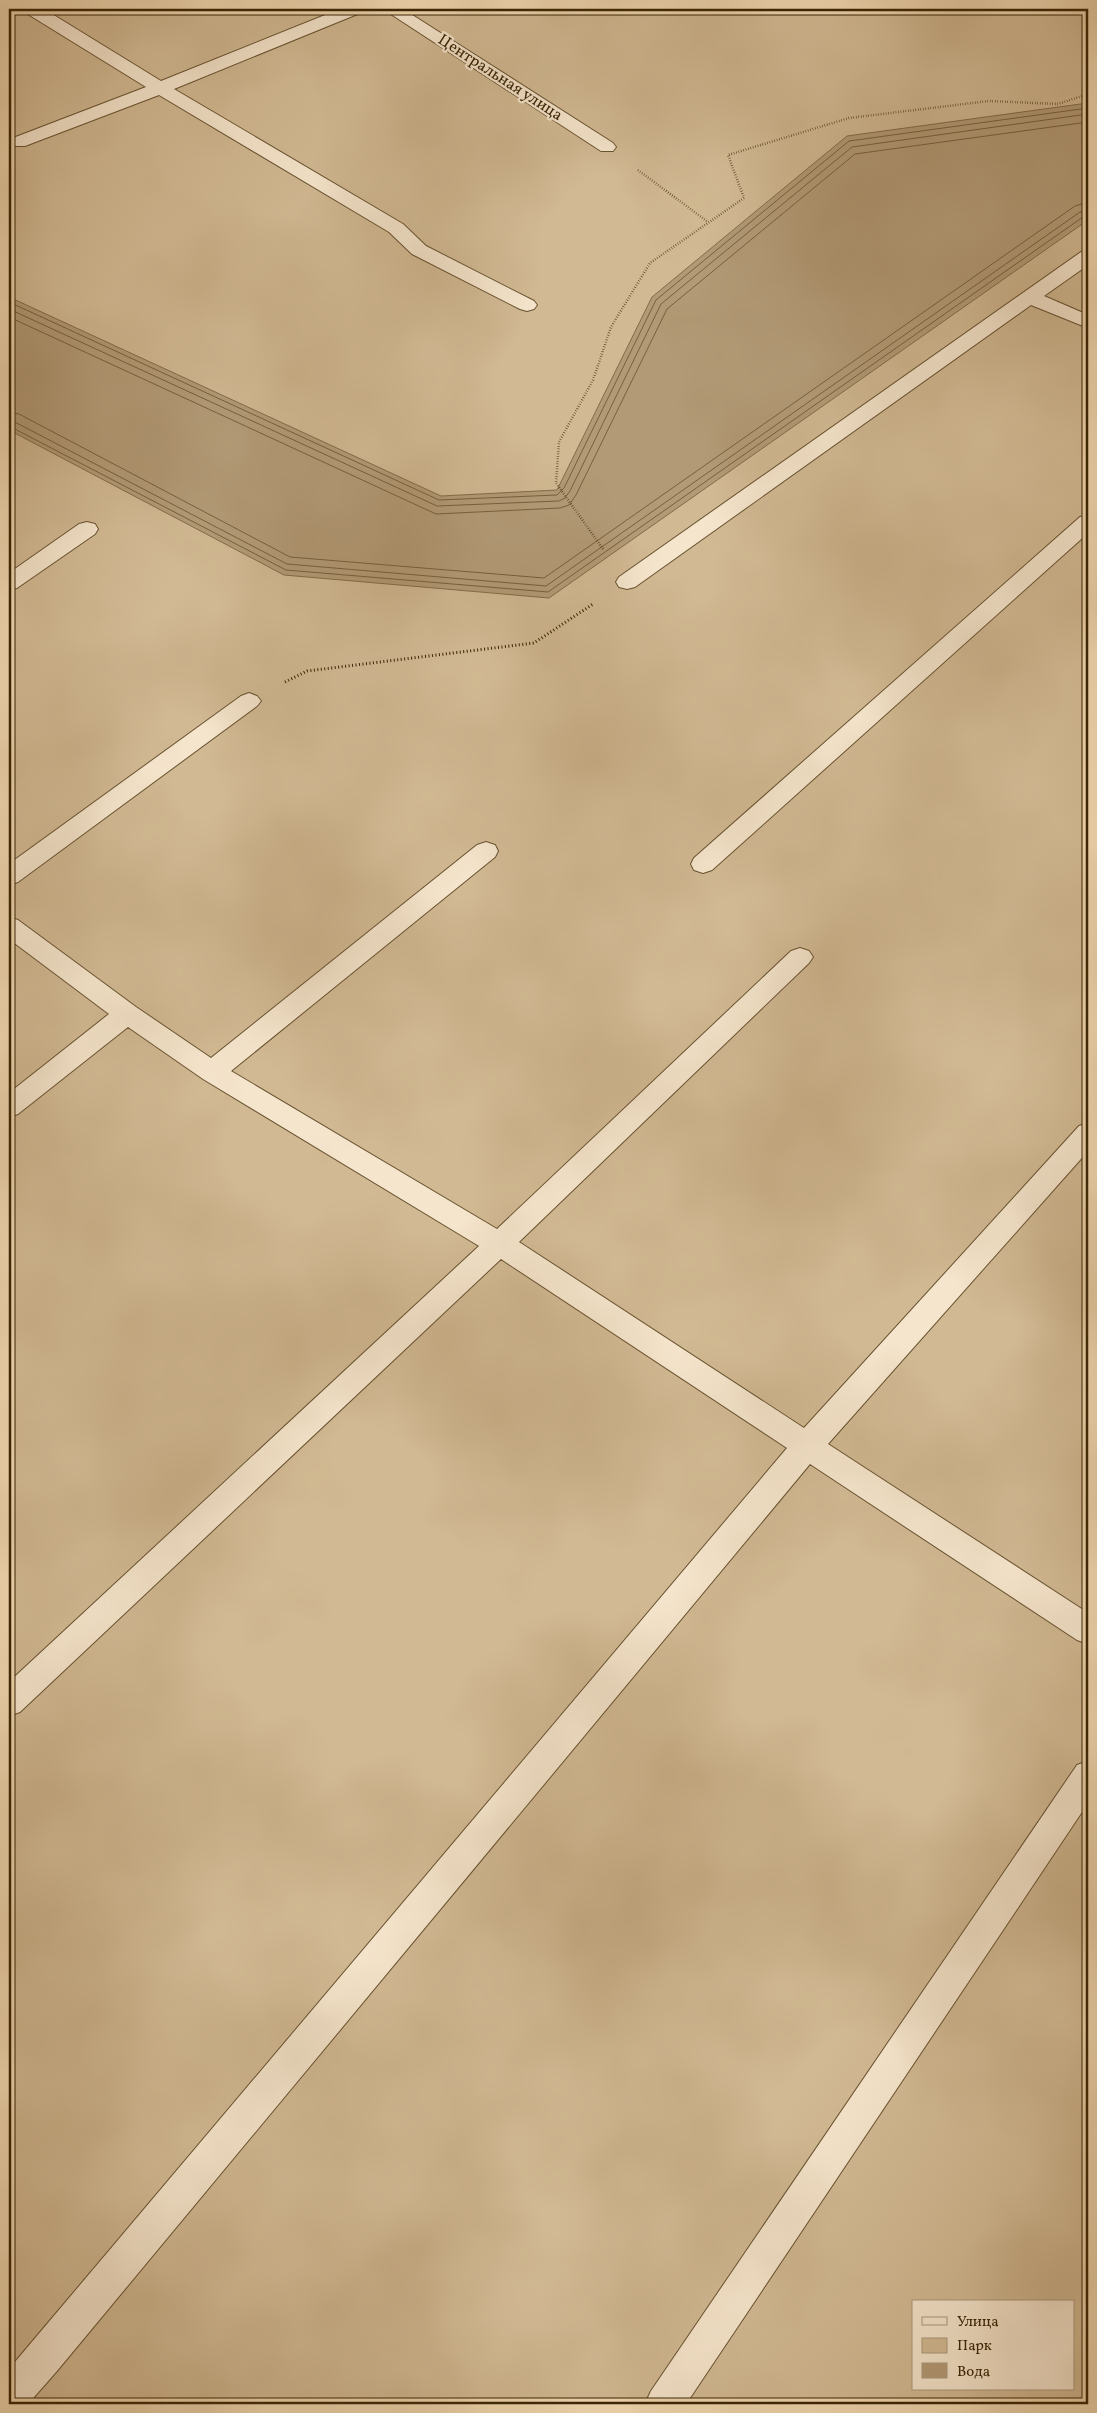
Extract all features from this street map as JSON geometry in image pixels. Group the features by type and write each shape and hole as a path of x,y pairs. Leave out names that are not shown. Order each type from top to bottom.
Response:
{"street":[{"path":"32,9 160,88 396,228 420,250 527,305"},
{"path":"19,142 160,88 354,9"},
{"name":"Центральная улица","path":"392,9 607,147"},
{"path":"627,582 1088,256"},
{"path":"1031,298 1088,322"},
{"path":"703,864 1088,522"},
{"path":"9,583 87,529"},
{"path":"9,876 249,701"},
{"path":"212,1072 486,851"},
{"path":"9,926 127,1014 212,1072 499,1244 1088,1630"},
{"path":"9,1702 499,1244 800,957"},
{"path":"9,1107 127,1014"},
{"path":"9,2397 44,2358 807,1446 1088,1133"},
{"path":"664,2404 1088,1776"}],"path":[{"path":"307,671 534,643 627,582 556,483 559,442 593,380 611,327 650,263 744,198 728,155 849,118 989,101 1058,104 1088,94"},
{"path":"607,147 708,222"}],"green space":[{"path":"9,9 1088,9 1088,2404 9,2404"}],"water":[{"path":"1088,103 1088,220 549,598 284,575 9,430 9,297 441,496 557,490 652,297 847,136"}]}
